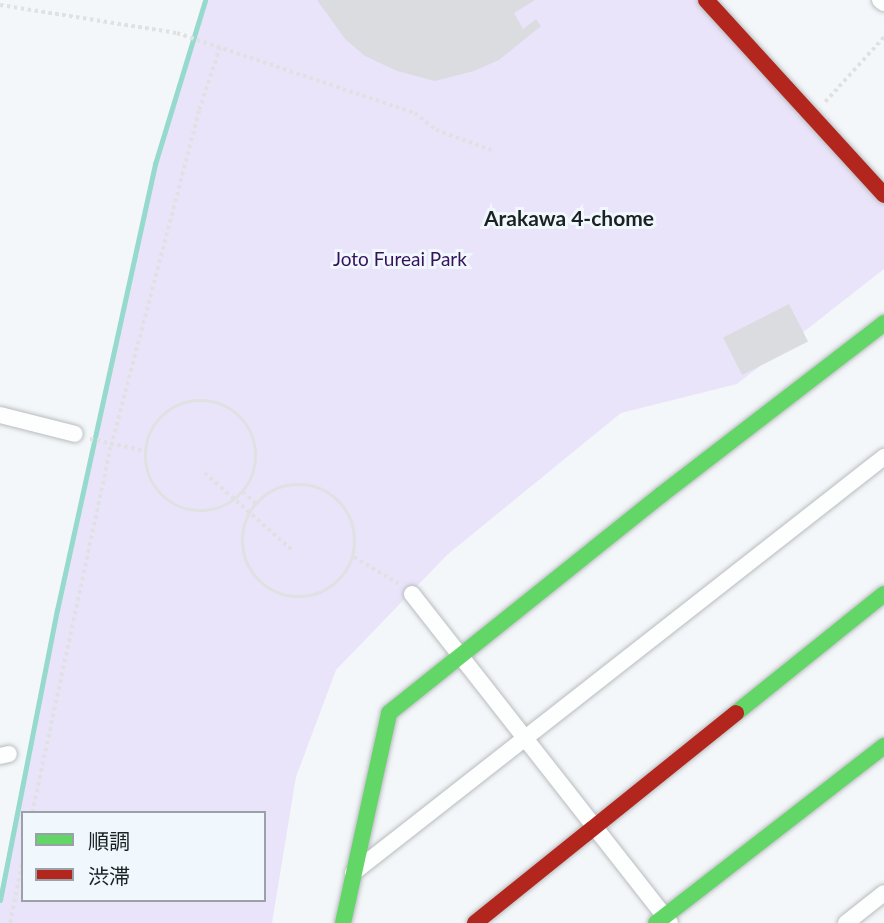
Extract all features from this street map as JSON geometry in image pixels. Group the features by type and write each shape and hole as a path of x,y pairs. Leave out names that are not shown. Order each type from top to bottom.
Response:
{"street":[{"path":"706,0 884,195"},
{"path":"343,923 389,713 661,495 884,323"},
{"path":"0,415 75,434"},
{"path":"353,873 884,457"},
{"path":"412,594 596,828 663,921 884,746"},
{"path":"475,923 884,594"},
{"path":"846,923 884,892"}],"path":[{"path":"0,5 177,33 415,113 436,130 492,150"},
{"path":"812,117 884,37"},
{"path":"32,811 111,446 199,110 220,47"},
{"path":"206,400 223,405 238,414 249,427 255,443 256,461 252,477 243,492 230,503 214,510 197,511 180,507 165,497 154,484 146,451 160,419 173,408 206,400"},
{"path":"75,434 111,446 146,451"},
{"path":"205,473 292,550"},
{"path":"302,485 326,492 345,509 353,524 356,540 354,557 345,575 330,589 312,597 291,598 272,591 257,579 246,561 243,541 247,522 257,504 270,493 285,487 302,485"},
{"path":"243,492 257,504"},
{"path":"354,557 412,594"},
{"path":"9,923 21,866"}],"green space":[{"name":"Joto Fureai Park","path":"205,0 706,0 884,195 884,269 737,384 621,413 447,555 336,670 296,777 272,923 0,923 0,903 88,468 155,164"}],"building":[{"path":"317,0 535,0 514,13 523,29 536,19 541,26 499,60 474,71 435,81 397,71 365,56 345,39"},
{"path":"789,304 808,341 742,375 723,338"}],"waterway":[{"path":"0,900 57,610 155,164 205,0"}],"traffic: fast":[{"path":"343,923 389,713 661,495 884,323"},
{"path":"736,713 884,594"},
{"path":"656,923 884,746"}],"traffic: jam":[{"path":"706,0 884,195"},
{"path":"475,923 736,713"}],"district":[{"name":"Arakawa 4-chome","path":"569,218"}]}
